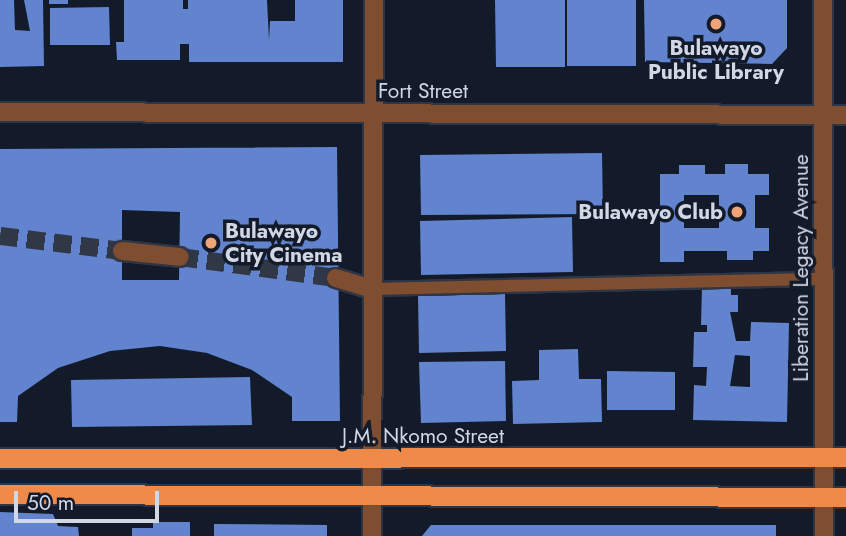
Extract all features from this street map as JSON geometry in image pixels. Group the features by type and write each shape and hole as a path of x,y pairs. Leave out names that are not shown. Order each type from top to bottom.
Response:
{"highway":[{"name":"J.M. Nkomo Street","path":"0,458 846,457"},
{"path":"0,494 846,497"}],"street":[{"path":"372,536 374,0"},
{"name":"Liberation Legacy Avenue","path":"823,0 824,536"},
{"name":"Fort Street","path":"0,112 846,114"},
{"path":"122,251 180,257"},
{"path":"336,278 372,289"}],"lane":[{"path":"372,289 823,279"}],"building":[{"path":"0,0 14,0 15,30 30,31 24,0 43,0 44,66 0,67"},
{"path":"49,0 68,0 68,4 49,4"},
{"path":"124,0 183,0 183,9 188,9 188,0 267,0 269,40 270,21 295,21 295,0 343,0 343,62 189,62 189,44 180,44 180,60 117,60 116,42 124,42"},
{"path":"495,0 565,0 565,67 496,67"},
{"path":"567,0 636,0 636,66 567,66"},
{"name":"Bulawayo Public Library","path":"644,0 787,0 787,48 772,64 645,62"},
{"path":"109,7 110,45 50,45 50,8"},
{"path":"337,147 340,421 292,421 292,397 252,370 207,353 160,346 110,351 58,368 18,396 17,422 0,422 0,149","holes":["122,210 180,212 179,280 122,280"]},
{"path":"602,153 603,214 421,215 420,155"},
{"name":"Bulawayo Club","path":"725,164 748,164 748,174 769,174 769,195 755,195 755,228 769,228 769,251 753,251 753,260 727,260 727,251 684,251 684,262 660,262 660,174 679,174 679,165 705,165 705,174 725,174","holes":["684,195 719,195 719,228 684,228"]},
{"path":"572,217 573,272 421,275 420,221"},
{"path":"702,287 731,288 731,295 738,295 738,312 730,312 736,341 750,341 751,322 789,323 787,422 693,420 694,385 706,386 707,367 693,367 694,332 707,332 707,325 701,325","holes":["735,355 750,356 750,387 730,386"]},
{"path":"505,294 506,351 419,353 418,296"},
{"path":"578,349 579,379 601,379 602,422 513,424 512,381 539,380 539,350"},
{"path":"505,361 506,421 421,423 419,362"},
{"path":"607,371 675,372 675,410 607,410"},
{"path":"250,377 252,425 72,427 71,380"},
{"path":"0,512 53,514 58,526 78,527 79,536 0,536"},
{"path":"153,522 190,522 190,536 132,536 132,528 153,528"},
{"path":"214,524 327,525 327,536 214,536"},
{"path":"431,525 776,525 776,536 422,536"}],"tunnel":[{"path":"0,236 122,251"},
{"path":"180,257 336,278"}],"place":[{"name":"Bulawayo Public Library","path":"716,24"},
{"name":"Bulawayo Club","path":"737,212"},
{"name":"Bulawayo City Cinema","path":"211,243"}]}
